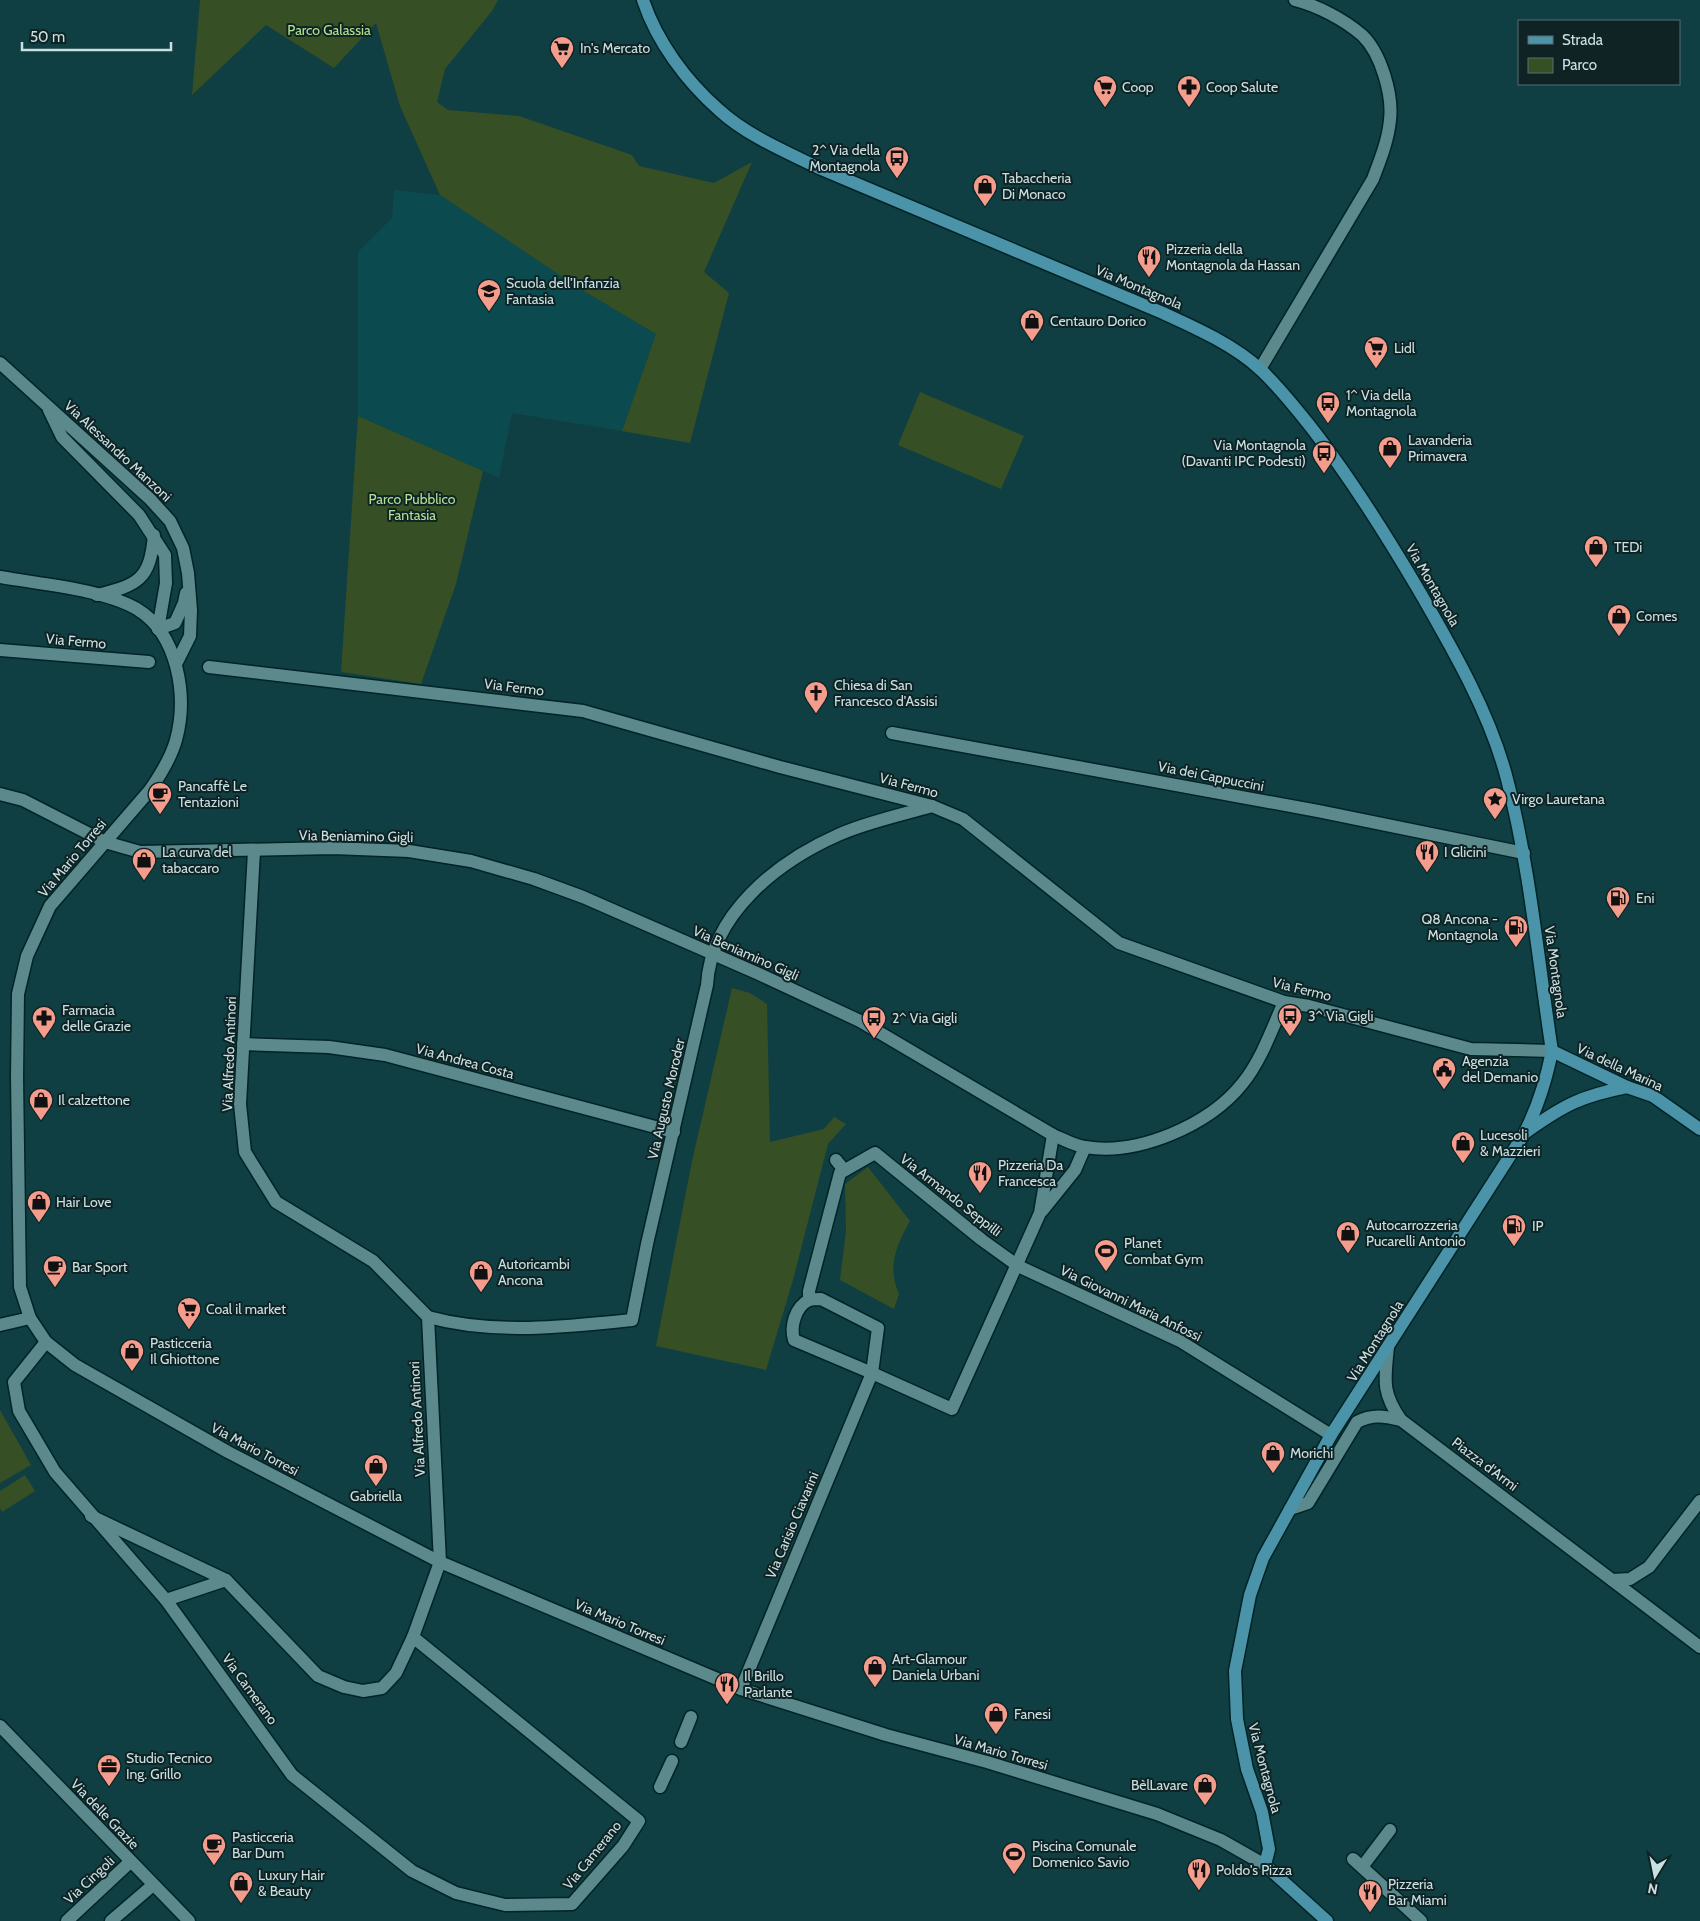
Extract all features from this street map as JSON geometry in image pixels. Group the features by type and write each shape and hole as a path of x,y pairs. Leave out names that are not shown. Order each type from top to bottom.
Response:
{"main road":[{"name":"Via Montagnola","path":"643,0 648,16 674,62 719,111 771,145 827,171 1170,316 1192,327 1260,369 1282,391 1335,458 1390,540 1454,653 1492,734 1507,777 1524,853 1552,1050 1546,1081 1538,1108 1524,1134 1331,1435 1263,1558 1250,1595 1240,1636 1235,1671 1236,1719 1247,1769 1262,1812 1269,1849 1265,1866"},
{"name":"Via della Marina","path":"1552,1050 1627,1087 1653,1096 1700,1129"},
{"path":"1524,1134 1559,1109 1575,1101 1592,1094 1627,1087"},
{"name":"Via Mario Torresi","path":"1265,1866 1323,1920"}],"street":[{"path":"1260,369 1373,179 1384,148 1390,119 1388,88 1379,62 1362,36 1317,6 1295,0"},
{"name":"Via Alessandro Manzoni","path":"0,363 150,500 170,522 183,548 188,573 190,636 176,664"},
{"name":"Via Alessandro Manzoni","path":"48,408 62,437 139,515 154,535 165,555 166,583 158,629 175,623 180,614 184,603 188,573"},
{"path":"97,595 121,589 141,578 148,569 154,535"},
{"name":"Via Mario Torresi","path":"0,577 97,595 137,609 158,629 168,645 176,664 180,701 177,739 170,757 150,790 50,906 27,956 18,994 17,1077 20,1286 30,1318 46,1342 75,1365 176,1424 440,1562 741,1689 886,1735 987,1762 1156,1814 1221,1840 1265,1866"},
{"name":"Via Fermo","path":"0,650 149,662"},
{"name":"Via Fermo","path":"209,667 583,711 780,767 932,806 963,819 1119,943 1284,1002 1309,1006 1471,1049 1552,1050"},
{"name":"Via dei Cappuccini","path":"892,733 1318,811 1524,853"},
{"name":"Via Beniamino Gigli","path":"0,794 23,800 105,842 140,852 333,848 409,851 471,861 534,878 583,897 860,1021 1053,1135 1085,1147 1118,1148 1156,1141 1204,1118 1242,1084 1265,1045 1284,1002"},
{"name":"Via Augusto Moroder","path":"428,1318 456,1325 574,1327 632,1320 647,1244 674,1132 712,954 740,903 772,874 838,835 932,806"},
{"name":"Via Alfredo Antinori","path":"254,851 240,1104 246,1152 276,1202 373,1261 428,1318 440,1562"},
{"name":"Via Andrea Costa","path":"243,1044 329,1047 385,1055 674,1132"},
{"path":"836,1160 844,1170 840,1173 809,1291 809,1300 796,1312 792,1333 794,1340 952,1409 1018,1266 1040,1212 1053,1135"},
{"path":"1040,1212 1075,1170 1085,1147"},
{"name":"Via Armando Seppilli","path":"844,1170 875,1154 982,1240 1018,1266"},
{"name":"Via Giovanni Maria Anfossi","path":"1018,1266 1180,1341 1331,1435"},
{"name":"Via Carisio Ciavarini","path":"741,1689 872,1373 878,1328 821,1299 809,1300"},
{"path":"0,1324 30,1318"},
{"name":"Via Camerano","path":"46,1342 14,1382 20,1411 55,1472 91,1516 166,1600 202,1647 292,1775 412,1871 456,1893 505,1905 572,1904 622,1846 638,1820 413,1637"},
{"name":"Piazza d'Armi","path":"1388,1346 1386,1390 1389,1404 1401,1420 1700,1647"},
{"path":"1290,1509 1308,1503 1357,1422 1366,1417 1382,1415 1401,1420"},
{"path":"1612,1580 1630,1579 1649,1567 1700,1501"},
{"name":"Via Camerano","path":"91,1516 226,1580 318,1676 344,1687 363,1691 382,1688 396,1673 413,1637 440,1562"},
{"path":"166,1600 226,1580"},
{"path":"681,1742 691,1717"},
{"name":"Via delle Grazie","path":"0,1726 189,1921"},
{"path":"660,1787 672,1761"},
{"path":"1390,1830 1358,1863 1421,1921"},
{"name":"Via Cingoli","path":"68,1921 130,1862"},
{"path":"111,1921 153,1885"}],"shaded area":[{"name":"Scuola dell’Infanzia Fantasia","path":"394,190 440,195 582,290 656,334 622,431 512,413 499,478 358,416 358,252 392,218"}],"green space":[{"name":"Parco Galassia","path":"200,0 498,0 492,11 445,69 437,102 448,110 519,116 632,155 639,166 714,183 752,162 704,272 729,293 690,443 622,431 656,334 582,290 440,195 400,106 376,23 334,68 266,25 192,95"},
{"path":"920,392 1024,436 1001,489 898,445"},
{"name":"Parco Pubblico Fantasia","path":"358,416 483,471 456,584 421,684 341,672"},
{"path":"732,988 750,993 767,1004 770,1142 824,1129 834,1117 846,1124 828,1144 793,1280 766,1370 656,1346 692,1161"},
{"path":"868,1167 910,1221 897,1248 895,1257 894,1275 899,1294 894,1309 840,1280 846,1231 845,1184"},
{"path":"0,1410 31,1465 0,1483"},
{"path":"25,1475 35,1491 2,1512 0,1508 0,1491"}],"place":[{"name":"In's Mercato","path":"562,69"},
{"name":"Coop","path":"1105,108"},
{"name":"Coop Salute","path":"1189,108"},
{"name":"2^ Via della Montagnola","path":"897,179"},
{"name":"Tabaccheria Di Monaco","path":"985,207"},
{"name":"Pizzeria della Montagnola da Hassan","path":"1149,278"},
{"name":"Scuola dell’Infanzia Fantasia","path":"489,312"},
{"name":"Centauro Dorico","path":"1032,342"},
{"name":"Lidl","path":"1376,369"},
{"name":"1^ Via della Montagnola","path":"1328,424"},
{"name":"Lavanderia Primavera","path":"1390,469"},
{"name":"Via Montagnola (Davanti IPC Podesti)","path":"1324,474"},
{"name":"TEDi","path":"1596,568"},
{"name":"Comes","path":"1619,637"},
{"name":"Chiesa di San Francesco d'Assisi","path":"816,714"},
{"name":"Pancaffè Le Tentazioni","path":"160,815"},
{"name":"Virgo Lauretana","path":"1495,820"},
{"name":"I Glicini","path":"1427,873"},
{"name":"La curva del tabaccaro","path":"144,881"},
{"name":"Eni","path":"1618,919"},
{"name":"Q8 Ancona - Montagnola","path":"1516,948"},
{"name":"3^ Via Gigli","path":"1290,1037"},
{"name":"Farmacia delle Grazie","path":"44,1039"},
{"name":"2^ Via Gigli","path":"874,1039"},
{"name":"Agenzia del Demanio","path":"1444,1090"},
{"name":"Il calzettone","path":"41,1121"},
{"name":"Lucesoli & Mazzieri","path":"1463,1164"},
{"name":"Pizzeria Da Francesca","path":"980,1194"},
{"name":"Hair Love","path":"39,1223"},
{"name":"IP","path":"1514,1247"},
{"name":"Autocarrozzeria Pucarelli Antonio","path":"1348,1254"},
{"name":"Planet Combat Gym","path":"1106,1272"},
{"name":"Bar Sport","path":"55,1288"},
{"name":"Autoricambi Ancona","path":"481,1293"},
{"name":"Coal il market","path":"189,1330"},
{"name":"Pasticceria Il Ghiottone","path":"132,1372"},
{"name":"Morichi","path":"1273,1474"},
{"name":"Gabriella","path":"376,1487"},
{"name":"Art-Glamour Daniela Urbani","path":"875,1688"},
{"name":"Il Brillo Parlante","path":"727,1705"},
{"name":"Fanesi","path":"996,1735"},
{"name":"Studio Tecnico Ing. Grillo","path":"109,1787"},
{"name":"BèlLavare","path":"1205,1806"},
{"name":"Pasticceria Bar Dum","path":"214,1866"},
{"name":"Piscina Comunale Domenico Savio","path":"1014,1875"},
{"name":"Poldo's Pizza","path":"1199,1891"},
{"name":"Luxury Hair & Beauty","path":"241,1904"},
{"name":"Pizzeria Bar Miami","path":"1370,1913"}]}
